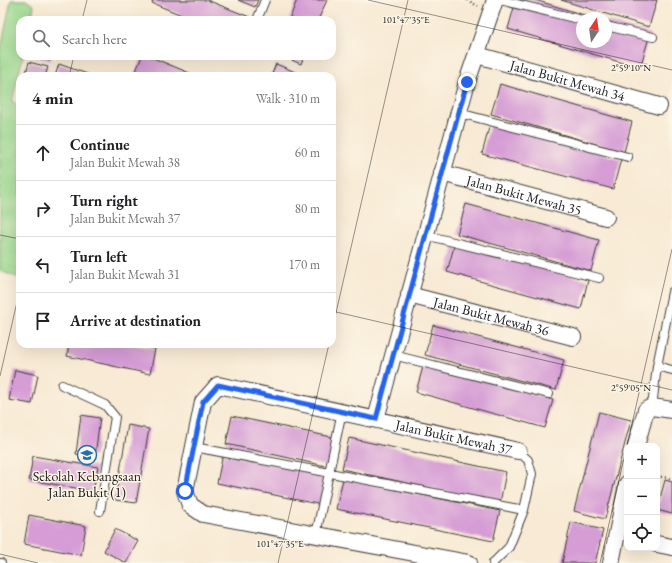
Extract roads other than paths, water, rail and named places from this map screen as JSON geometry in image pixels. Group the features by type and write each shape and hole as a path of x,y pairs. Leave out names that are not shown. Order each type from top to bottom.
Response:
{"street":[{"path":"376,419 467,82 495,0"},
{"name":"Jalan Bukit Mewah 34","path":"477,55 659,106"},
{"name":"Jalan Bukit Mewah 35","path":"442,173 606,217"},
{"name":"Jalan Bukit Mewah 36","path":"409,295 573,337"},
{"name":"Jalan Bukit Mewah 37","path":"194,447 203,402 218,385 342,411 518,451"},
{"path":"637,443 646,410 652,407 672,410"},
{"path":"194,447 185,491 190,505 203,514 469,563"},
{"path":"611,563 622,535 624,515"},
{"path":"660,545 672,547"}],"lane":[{"path":"259,16 265,0"},
{"path":"500,0 576,19"},
{"path":"612,27 653,37"},
{"path":"459,113 628,157"},
{"path":"426,235 599,278"},
{"path":"652,407 657,366 672,292"},
{"path":"393,355 549,394"},
{"path":"657,366 672,370"},
{"path":"62,385 105,405 115,417 100,511"},
{"path":"316,535 342,411"},
{"path":"194,447 524,510"},
{"name":"Jalan Bukit Mewah 37","path":"493,563 509,548 524,510 532,474 528,460 518,451"}],"place":[{"name":"Sekolah Kebangsaan Jalan Bukit (1)","path":"87,455"}]}
